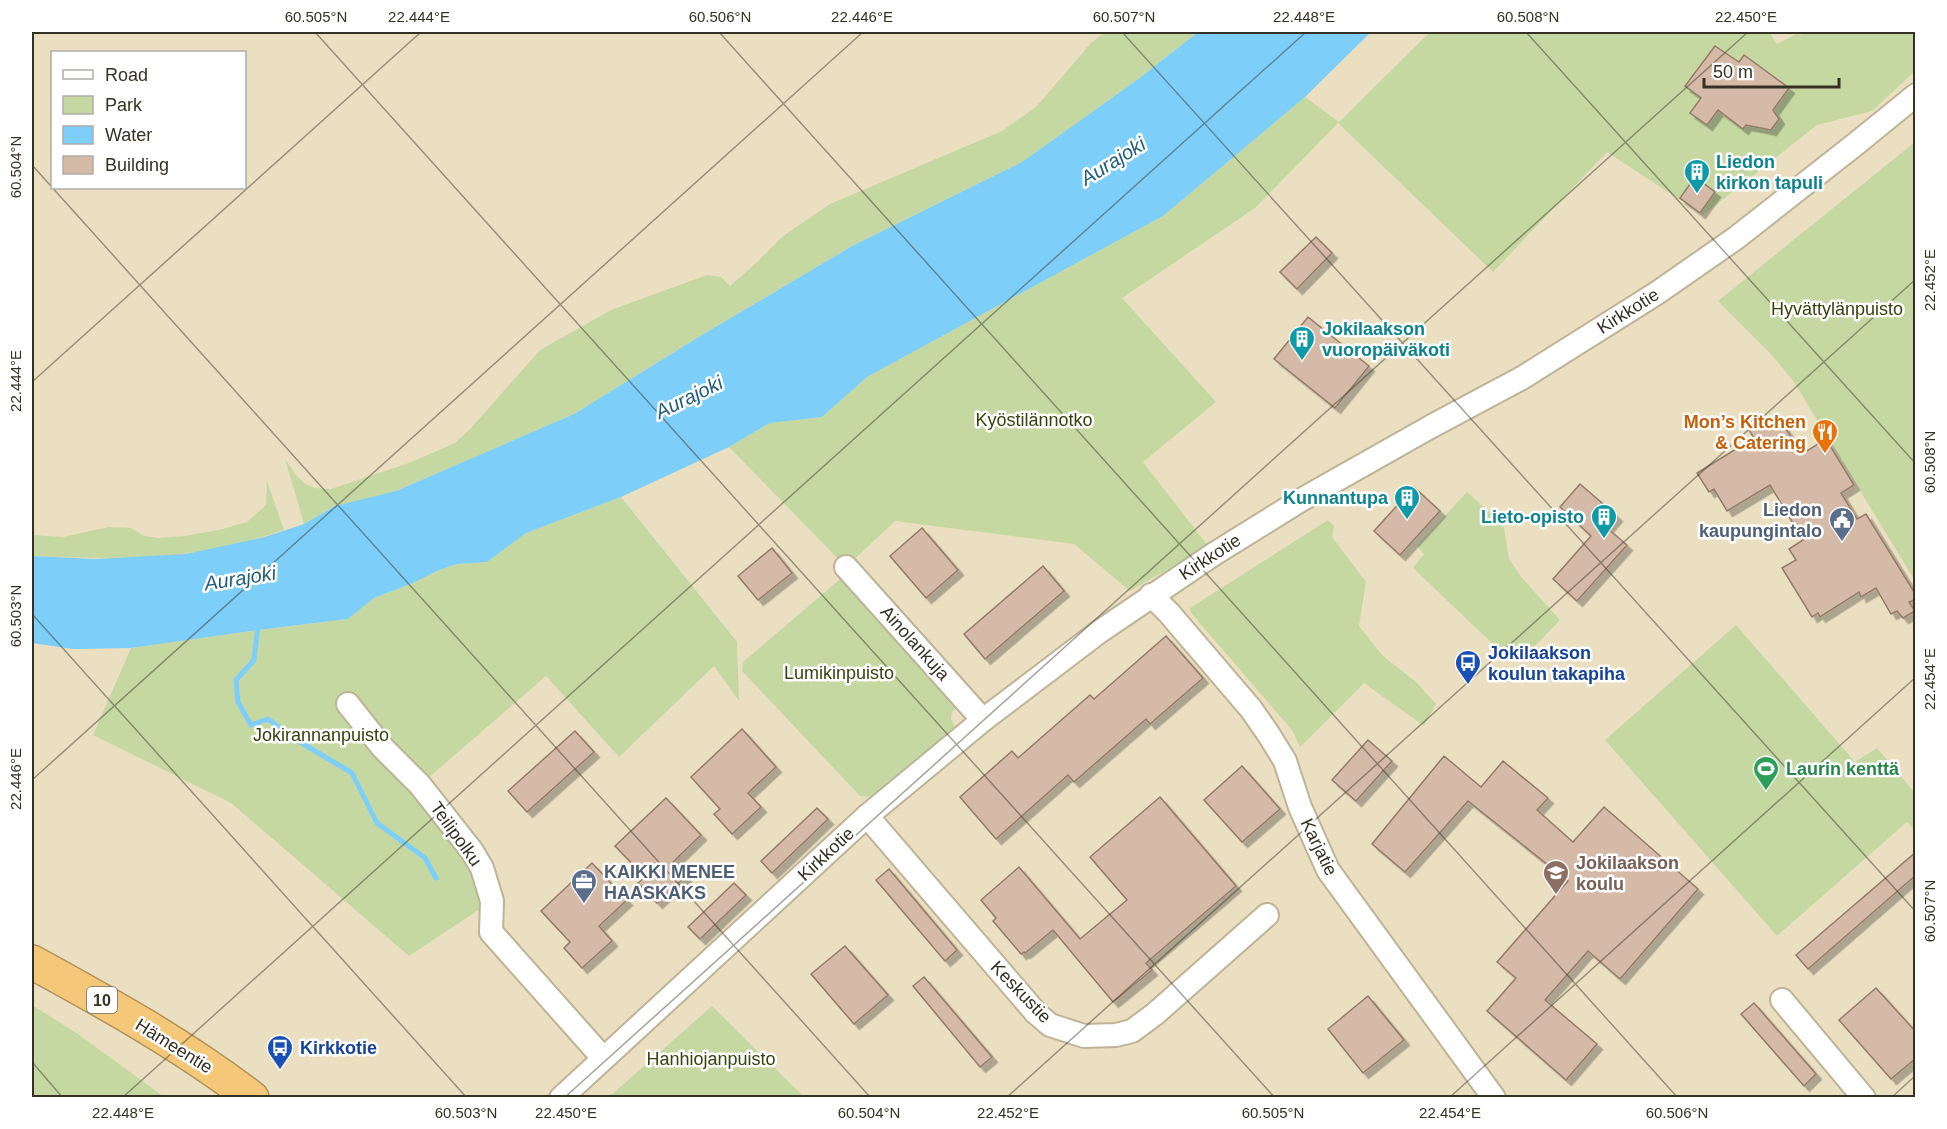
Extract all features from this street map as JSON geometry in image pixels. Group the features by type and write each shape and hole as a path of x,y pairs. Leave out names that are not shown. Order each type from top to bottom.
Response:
{"highway":[{"name":"Hämeentie","path":"32,962 170,1041 252,1098"}],"street":[{"name":"Kirkkotie","path":"561,1098 867,816 983,720 1099,632 1301,500 1522,378 1657,293 1736,238 1916,94"},
{"name":"Ainolankuja","path":"846,567 983,720"},
{"name":"Karjatie","path":"1151,596 1169,613 1251,709 1269,735 1285,761 1300,807 1328,870 1494,1098"},
{"name":"Teilipolku","path":"348,705 382,747 420,785 472,851 482,868 492,901 491,932 603,1058"},
{"name":"Keskustie","path":"867,816 1036,1013 1050,1025 1084,1036 1116,1035 1132,1031 1155,1014 1267,915"},
{"path":"1782,1000 1864,1098"}],"green space":[{"path":"1105,32 1198,32 1137,80 1022,162 852,246 574,414 396,491 335,506 304,524 285,459 305,484 315,488 331,489 409,463 455,443 540,350 611,310 707,275 721,277 730,286 783,236 830,204 1002,131 1037,106 1091,43"},
{"name":"Kyöstilännotko","path":"1430,32 1769,32 1777,44 1804,32 1915,32 1915,71 1872,111 1817,125 1703,215 1607,152 1493,272 1338,123 1255,208 1122,298 1216,402 1143,462 1208,546 1130,591 1074,544 895,521 846,567 729,447 770,423 822,417 867,377 1163,216 1305,97 1339,122"},
{"name":"Hyvättylänpuisto","path":"1915,142 1915,581 1794,382 1769,352 1718,301"},
{"path":"267,481 284,530 273,534 209,550 166,556 108,558 32,556 32,535 63,537 108,527 131,528 144,536 158,538 219,530 247,522 266,505"},
{"path":"1467,492 1504,528 1509,559 1522,578 1560,620 1533,648 1497,648 1413,568 1424,554 1417,546"},
{"name":"Jokirannanpuisto","path":"621,497 737,642 739,701 714,666 619,757 546,676 420,785 492,901 409,956 231,803 93,735 131,648 348,619 374,598 457,564 487,562 526,533"},
{"path":"1328,520 1334,526 1332,537 1366,582 1359,626 1383,656 1415,681 1436,704 1424,726 1364,683 1300,747 1292,730 1191,613 1190,608"},
{"name":"Lumikinpuisto","path":"845,575 958,706 952,712 951,719 956,730 874,797 860,796 742,671 743,662"},
{"name":"Laurin kenttä","path":"1736,625 1855,762 1877,748 1915,793 1915,831 1907,822 1777,936 1605,740"},
{"path":"32,1005 78,1034 164,1097 32,1097"},
{"name":"Hanhiojanpuisto","path":"712,1006 804,1097 609,1097"}],"water":[{"name":"Aurajoki","path":"1198,32 1371,32 1305,97 1163,216 867,377 822,417 770,423 729,447 621,497 526,533 487,562 457,564 374,598 348,619 131,648 73,649 32,643 32,556 95,559 186,554 265,537 304,524 335,506 396,491 574,414 852,246 1022,162 1137,80"}],"building":[{"path":"1715,46 1739,62 1744,55 1789,88 1773,110 1779,119 1771,130 1746,125 1743,129 1718,110 1707,125 1690,113 1701,98 1685,86"},
{"name":"Liedon kirkon tapuli","path":"1695,177 1715,192 1700,213 1680,198"},
{"path":"1316,237 1332,253 1297,289 1280,272"},
{"name":"Jokilaakson vuoropäiväkoti","path":"1308,317 1369,366 1335,408 1274,359"},
{"path":"1778,417 1802,454 1826,439 1854,485 1841,493 1857,519 1866,514 1916,595 1916,599 1909,602 1915,611 1903,618 1897,611 1891,614 1876,588 1861,597 1859,592 1820,617 1818,613 1812,617 1782,568 1796,560 1789,549 1803,540 1770,485 1727,511 1714,489 1709,492 1697,473 1754,438 1746,425 1758,418 1763,426"},
{"name":"Lieto-opisto","path":"1580,484 1617,516 1607,528 1627,545 1577,601 1553,579 1591,536 1560,507"},
{"name":"Kunnantupa","path":"1414,487 1440,511 1400,555 1374,531"},
{"path":"922,528 958,570 926,598 890,556"},
{"path":"772,548 792,573 758,600 738,576"},
{"path":"1043,566 1064,591 985,659 964,634"},
{"path":"1166,636 1203,678 1150,724 1146,719 1074,782 1068,775 996,839 960,797 1012,751 1018,758 1090,695 1094,699"},
{"path":"742,729 776,767 748,793 761,807 732,834 714,814 720,809 691,777"},
{"path":"575,731 594,752 527,812 508,791"},
{"path":"1368,740 1392,761 1356,801 1332,780"},
{"path":"1444,756 1481,787 1503,761 1548,798 1537,810 1573,842 1604,807 1698,889 1620,979 1588,951 1545,1000 1597,1044 1566,1080 1487,1011 1516,978 1497,962 1568,881 1468,801 1405,872 1372,844"},
{"path":"1242,766 1280,809 1242,842 1204,800"},
{"path":"1160,797 1236,886 1146,963 1152,970 1113,1002 1053,930 1021,954 993,921 996,918 981,900 1019,867 1080,939 1127,900 1090,857"},
{"path":"666,798 701,835 673,862 686,876 657,903 638,883 645,877 615,846"},
{"path":"817,808 828,819 772,873 761,861"},
{"path":"1916,852 1916,875 1808,969 1796,955"},
{"path":"592,863 627,900 599,926 612,941 582,968 564,948 570,942 541,911"},
{"path":"889,869 957,950 945,961 876,880"},
{"path":"734,883 746,895 700,939 688,927"},
{"path":"845,946 888,995 854,1024 811,974"},
{"path":"924,977 992,1057 980,1067 913,986"},
{"path":"1876,988 1916,1032 1916,1058 1891,1079 1839,1020"},
{"path":"1368,996 1404,1040 1363,1073 1328,1029"},
{"path":"1754,1003 1816,1074 1804,1086 1741,1014"}],"waterway":[{"path":"258,625 254,660 236,680 238,702 251,725 268,719 300,742 352,773 377,823 425,858 436,878"}],"place":[{"name":"Liedon kirkon tapuli","path":"1697,195"},
{"name":"Jokilaakson vuoropäiväkoti","path":"1302,362"},
{"name":"Mon’s Kitchen & Catering","path":"1825,455"},
{"name":"Kunnantupa","path":"1407,521"},
{"name":"Lieto-opisto","path":"1604,540"},
{"name":"Liedon kaupungintalo","path":"1842,543"},
{"name":"Jokilaakson koulun takapiha","path":"1468,686"},
{"name":"Laurin kenttä","path":"1766,792"},
{"name":"Jokilaakson koulu","path":"1556,896"},
{"name":"KAIKKI MENEE HAASKAKS","path":"584,905"},
{"name":"Kirkkotie","path":"280,1071"}]}
